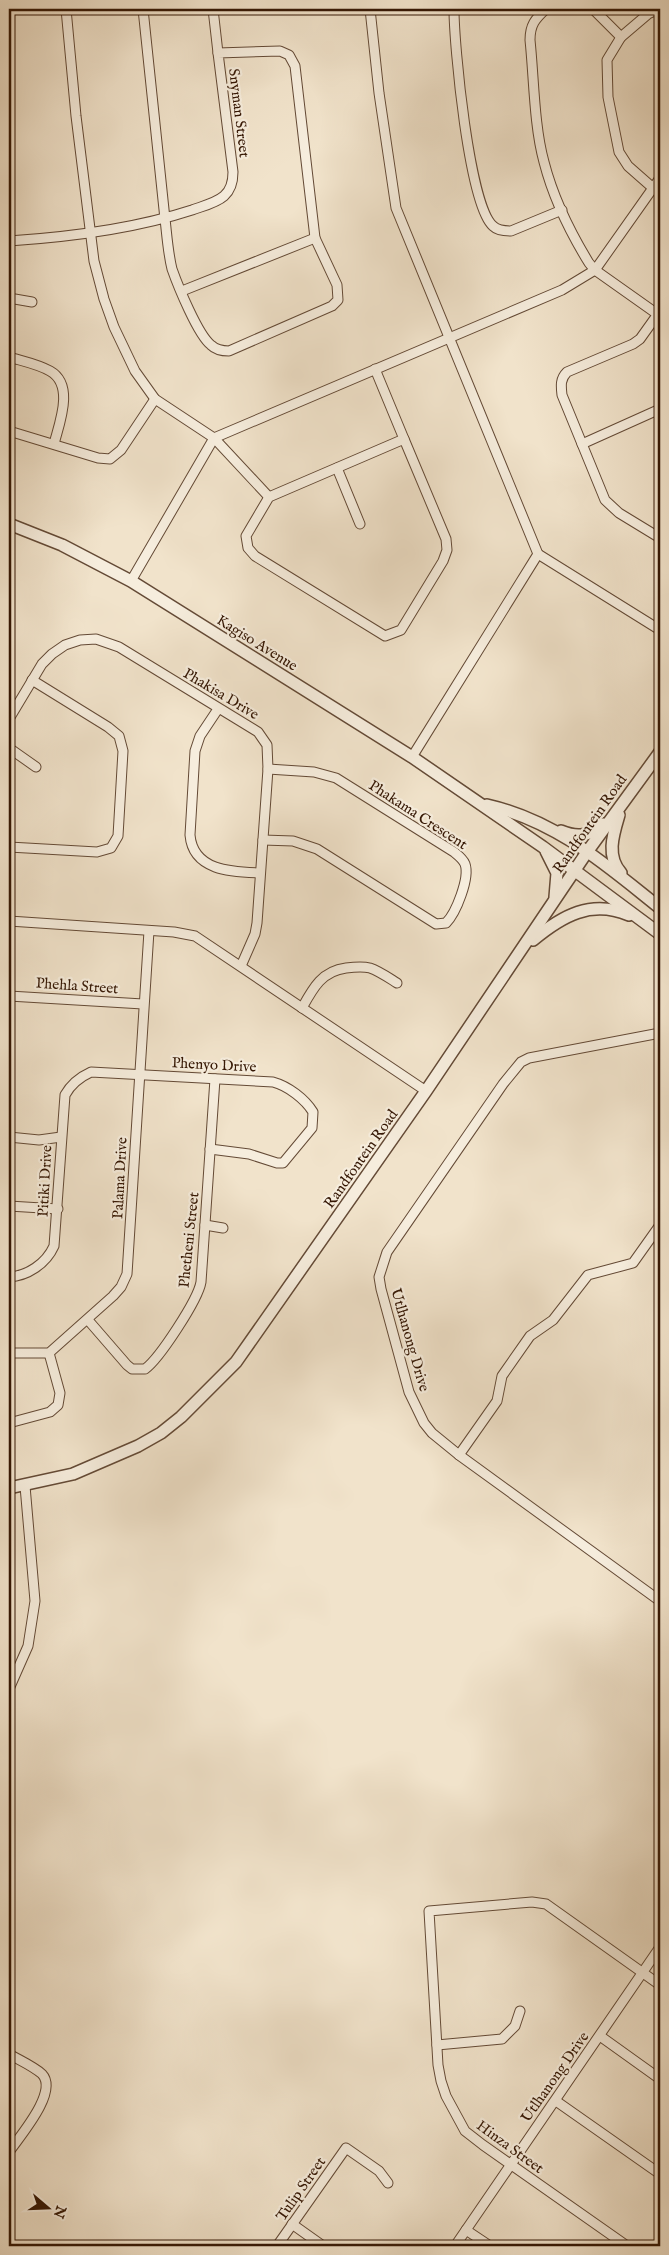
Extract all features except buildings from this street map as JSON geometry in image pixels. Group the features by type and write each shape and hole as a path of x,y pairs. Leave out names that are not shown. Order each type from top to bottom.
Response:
{"street":[{"path":"66,9 76,116 98,281 114,327 135,372 155,399 214,438 268,497"},
{"path":"143,9 165,219 172,268 182,291 315,238"},
{"path":"214,9 218,53"},
{"path":"370,9 379,93 396,208 538,554 660,630"},
{"path":"454,9 470,166 487,218 493,226 511,231 562,210"},
{"path":"546,9 533,22 530,28 530,40 543,157 562,210 578,244 595,270 659,313 640,339 633,344 567,372 563,376 562,395 605,500 610,506 660,538"},
{"path":"592,9 621,37"},
{"path":"654,188 623,160 616,141 608,97 607,60 621,37 648,14 659,9"},
{"name":"Snyman Street","path":"9,241 91,232 165,219 216,201 224,196 231,186 233,172 218,53 274,50 285,53 292,58 295,66 303,152 315,238 338,285 338,300 332,306 238,348 223,351 211,346 206,340 182,291"},
{"path":"131,581 214,438 562,290 595,270 660,178"},
{"path":"9,298 32,302"},
{"path":"9,357 52,372 59,382 64,393 64,402 54,444"},
{"path":"375,369 446,539 447,550 444,561 401,630 396,634 385,636 263,561 248,548 246,536 268,497 404,439"},
{"path":"9,431 98,458 110,458 121,450 155,399"},
{"path":"582,444 660,410"},
{"path":"337,468 360,524"},
{"name":"Kagiso Avenue","path":"9,524 62,545 131,581 480,803 660,934"},
{"path":"412,758 538,554"},
{"name":"Phakisa Drive","path":"9,719 42,664 65,645 80,640 96,640 119,647 250,727 263,738 269,752 255,934 241,966"},
{"path":"9,847 97,852 111,848 118,836 122,751 119,736 108,727 32,680"},
{"path":"218,709 200,736 195,751 190,835 192,848 196,854 222,871 260,874"},
{"path":"9,748 36,767"},
{"name":"Randfontein Road","path":"9,1488 73,1474 138,1446 161,1433 199,1402 231,1369 253,1341 426,1092 554,901 660,752"},
{"name":"Phakama Crescent","path":"263,840 293,841 317,849 436,924 446,923 454,912 466,873 464,862 454,852 336,778 314,772 268,769"},
{"name":"Kagiso Avenue","path":"480,803 543,824 588,852 660,908"},
{"path":"543,824 568,834 590,835 619,809"},
{"path":"619,809 613,836 612,856 616,868 630,885"},
{"path":"543,847 557,873 554,901"},
{"path":"523,949 554,923 566,916 581,912 606,909 620,911 643,921"},
{"path":"9,921 174,932 195,936 426,1092"},
{"name":"Palama Drive","path":"49,1352 88,1320 121,1287 127,1274 148,931"},
{"path":"302,1008 314,986 323,976 341,968 356,966 370,968 397,984"},
{"name":"Phehla Street","path":"9,996 143,1004"},
{"name":"Utlhanong Drive","path":"660,1032 541,1054 522,1062 503,1084 387,1252 379,1277 409,1392 424,1423 436,1437 660,1601"},
{"name":"Phenyo Drive","path":"91,1072 278,1084 310,1106 313,1112 314,1122 312,1128 283,1163 277,1163 237,1151 210,1149"},
{"name":"Pitiki Drive","path":"9,1277 27,1273 51,1252 56,1236 65,1095 73,1084 91,1072"},
{"name":"Phetheni Street","path":"88,1320 132,1369 144,1369 150,1365 197,1296 201,1282 215,1079"},
{"path":"9,1137 39,1140 61,1138"},
{"path":"9,1206 58,1208"},
{"path":"205,1225 223,1228"},
{"path":"459,1455 497,1401 502,1376 530,1336 553,1320 588,1275 633,1263 660,1225"},
{"path":"9,1353 49,1352 60,1393 58,1405 50,1412 9,1424"},
{"path":"9,1689 28,1646 35,1601 25,1486"},
{"name":"Hinza Street","path":"627,2246 510,2165 464,2131 459,2123 441,2081 429,1911 532,1902 546,1904 642,1972"},
{"name":"Utlhanong Drive","path":"455,2246 660,1947"},
{"path":"642,1972 660,1985"},
{"path":"437,2045 502,2039 515,2026 520,2011"},
{"path":"600,2036 660,2079"},
{"path":"9,2054 42,2074 47,2082 44,2099 9,2152"},
{"path":"556,2101 660,2174"},
{"name":"Tulip Street","path":"277,2246 346,2148 379,2172 388,2183"},
{"path":"292,2224 323,2246"},
{"path":"466,2230 490,2246"}]}
